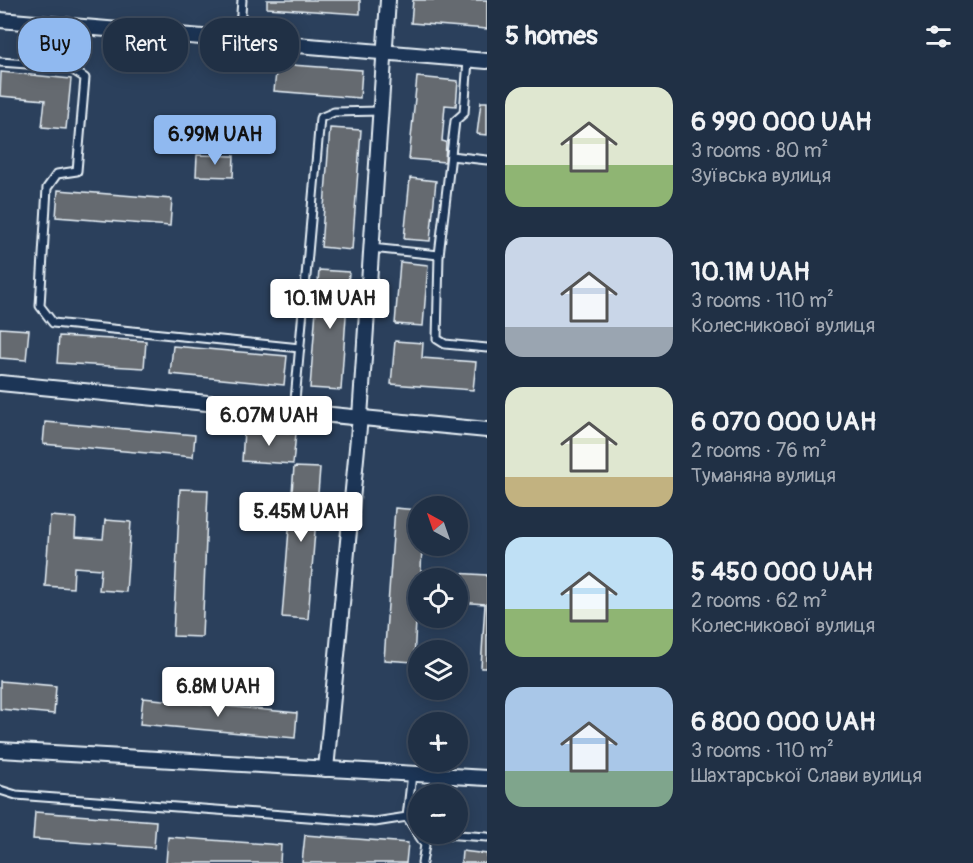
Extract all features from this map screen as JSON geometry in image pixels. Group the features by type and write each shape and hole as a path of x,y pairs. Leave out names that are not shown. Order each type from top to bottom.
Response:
{"street":[{"path":"326,769 360,417 388,0"},
{"path":"0,20 200,37"},
{"path":"299,45 487,61"},
{"path":"0,383 487,430"},
{"path":"0,750 487,778"}],"lane":[{"path":"240,18 242,0"},
{"path":"468,60 464,113 455,121 439,255 437,339 445,344 487,348"},
{"path":"0,62 68,68 85,78 77,171 57,174 47,188 39,306 53,323 300,348"},
{"path":"294,412 320,118 334,111 380,111"},
{"path":"451,156 487,160"},
{"path":"371,248 439,255"},
{"path":"408,820 406,817 412,774"},
{"path":"0,790 16,795 375,822 406,817"},
{"path":"468,836 487,837"},
{"path":"422,863 424,844"}],"building":[{"path":"267,0 360,0 360,14 267,8"},
{"path":"413,0 487,0 487,29 411,23"},
{"path":"299,66 362,70 360,98 274,91 276,72 299,72"},
{"path":"1,72 71,79 66,129 42,127 45,100 0,96"},
{"path":"417,77 458,81 456,106 445,105 442,141 446,142 445,162 409,159"},
{"path":"481,102 487,102 487,135 477,134"},
{"path":"330,128 361,130 352,250 321,247"},
{"path":"197,155 234,156 233,177 196,176"},
{"path":"410,178 436,181 430,241 404,239"},
{"path":"58,190 172,199 170,226 56,217"},
{"path":"400,262 428,265 423,326 395,324"},
{"path":"319,270 349,272 341,390 310,388"},
{"path":"0,328 29,330 26,360 0,358"},
{"path":"59,336 146,341 144,368 57,363"},
{"path":"395,341 423,343 422,358 476,362 473,390 391,384"},
{"path":"173,346 287,356 284,385 170,374"},
{"path":"45,422 195,435 193,457 43,444"},
{"path":"244,430 296,433 293,464 242,461"},
{"path":"294,467 320,468 308,619 282,617"},
{"path":"180,489 208,490 202,637 173,636"},
{"path":"395,508 408,509 408,556 422,556 421,568 408,568 408,628 416,628 415,640 408,640 408,662 384,660"},
{"path":"50,516 76,518 75,537 103,539 105,520 131,522 126,592 99,590 101,569 74,567 73,588 45,586"},
{"path":"468,574 487,575 487,668 481,668 485,604 468,603"},
{"path":"0,681 56,686 54,714 0,709"},
{"path":"143,698 297,713 295,738 140,724"},
{"path":"35,812 156,821 154,848 33,839"},
{"path":"305,835 408,843 406,863 302,863"},
{"path":"168,837 281,845 280,863 166,863"},
{"path":"462,851 487,854 487,863 461,863"}]}
